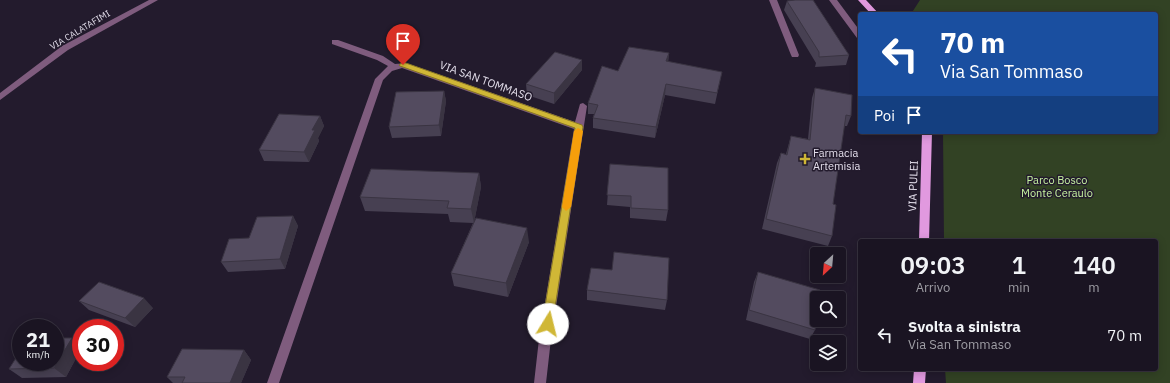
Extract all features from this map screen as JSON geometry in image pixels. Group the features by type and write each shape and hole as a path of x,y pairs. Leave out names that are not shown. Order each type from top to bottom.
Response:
{"main road":[{"path":"862,0 873,12"},
{"name":"VIA PULEI","path":"924,239 927,134"},
{"path":"919,383 920,371"}],"street":[{"name":"VIA CALATAFIMI","path":"0,96 65,48 154,0"},
{"path":"773,0 795,55"},
{"path":"833,0 858,33"},
{"path":"273,383 379,79 385,71 393,66 380,58 335,42"},
{"name":"VIA SAN TOMMASO","path":"393,66 403,65 579,127"},
{"path":"540,383 545,339 583,106"}],"green space":[{"name":"Parco Bosco Monte Ceraulo","path":"920,0 1170,0 1170,383 946,383 945,371 1158,371 1158,239 944,239 943,134 1158,134 1158,12 912,12"}],"building":[{"path":"813,0 849,55 819,57 819,52 787,1"},
{"path":"629,47 669,53 666,61 722,72 717,93 666,84 656,127 593,118 598,105 588,103 602,66 618,71"},
{"path":"555,52 582,60 554,93 526,84"},
{"path":"815,88 852,95 851,116 846,115 833,204 836,205 832,236 766,219 781,153 787,155 791,136 810,140"},
{"path":"444,91 439,125 389,127 396,92"},
{"path":"279,114 320,116 312,130 315,130 304,152 259,150"},
{"path":"610,164 668,168 668,210 631,208 631,196 607,195"},
{"path":"371,169 479,173 471,209 447,208 449,201 360,197"},
{"path":"293,216 280,259 221,262 229,239 249,238 257,217"},
{"path":"476,218 527,228 506,283 451,273"},
{"path":"614,252 669,258 667,300 587,290 591,268 612,270"},
{"path":"758,272 820,290 810,291 810,327 815,327 815,330 749,310"},
{"path":"99,282 144,298 125,318 79,301"},
{"path":"64,338 72,338 64,351"},
{"path":"182,349 244,350 230,383 182,383 185,377 167,377"}],"slow traffic":[{"path":"566,207 578,131"}],"place":[{"name":"Farmacia Artemisia","path":"805,159"}],"route":[{"path":"403,65 579,127 548,324"}]}
